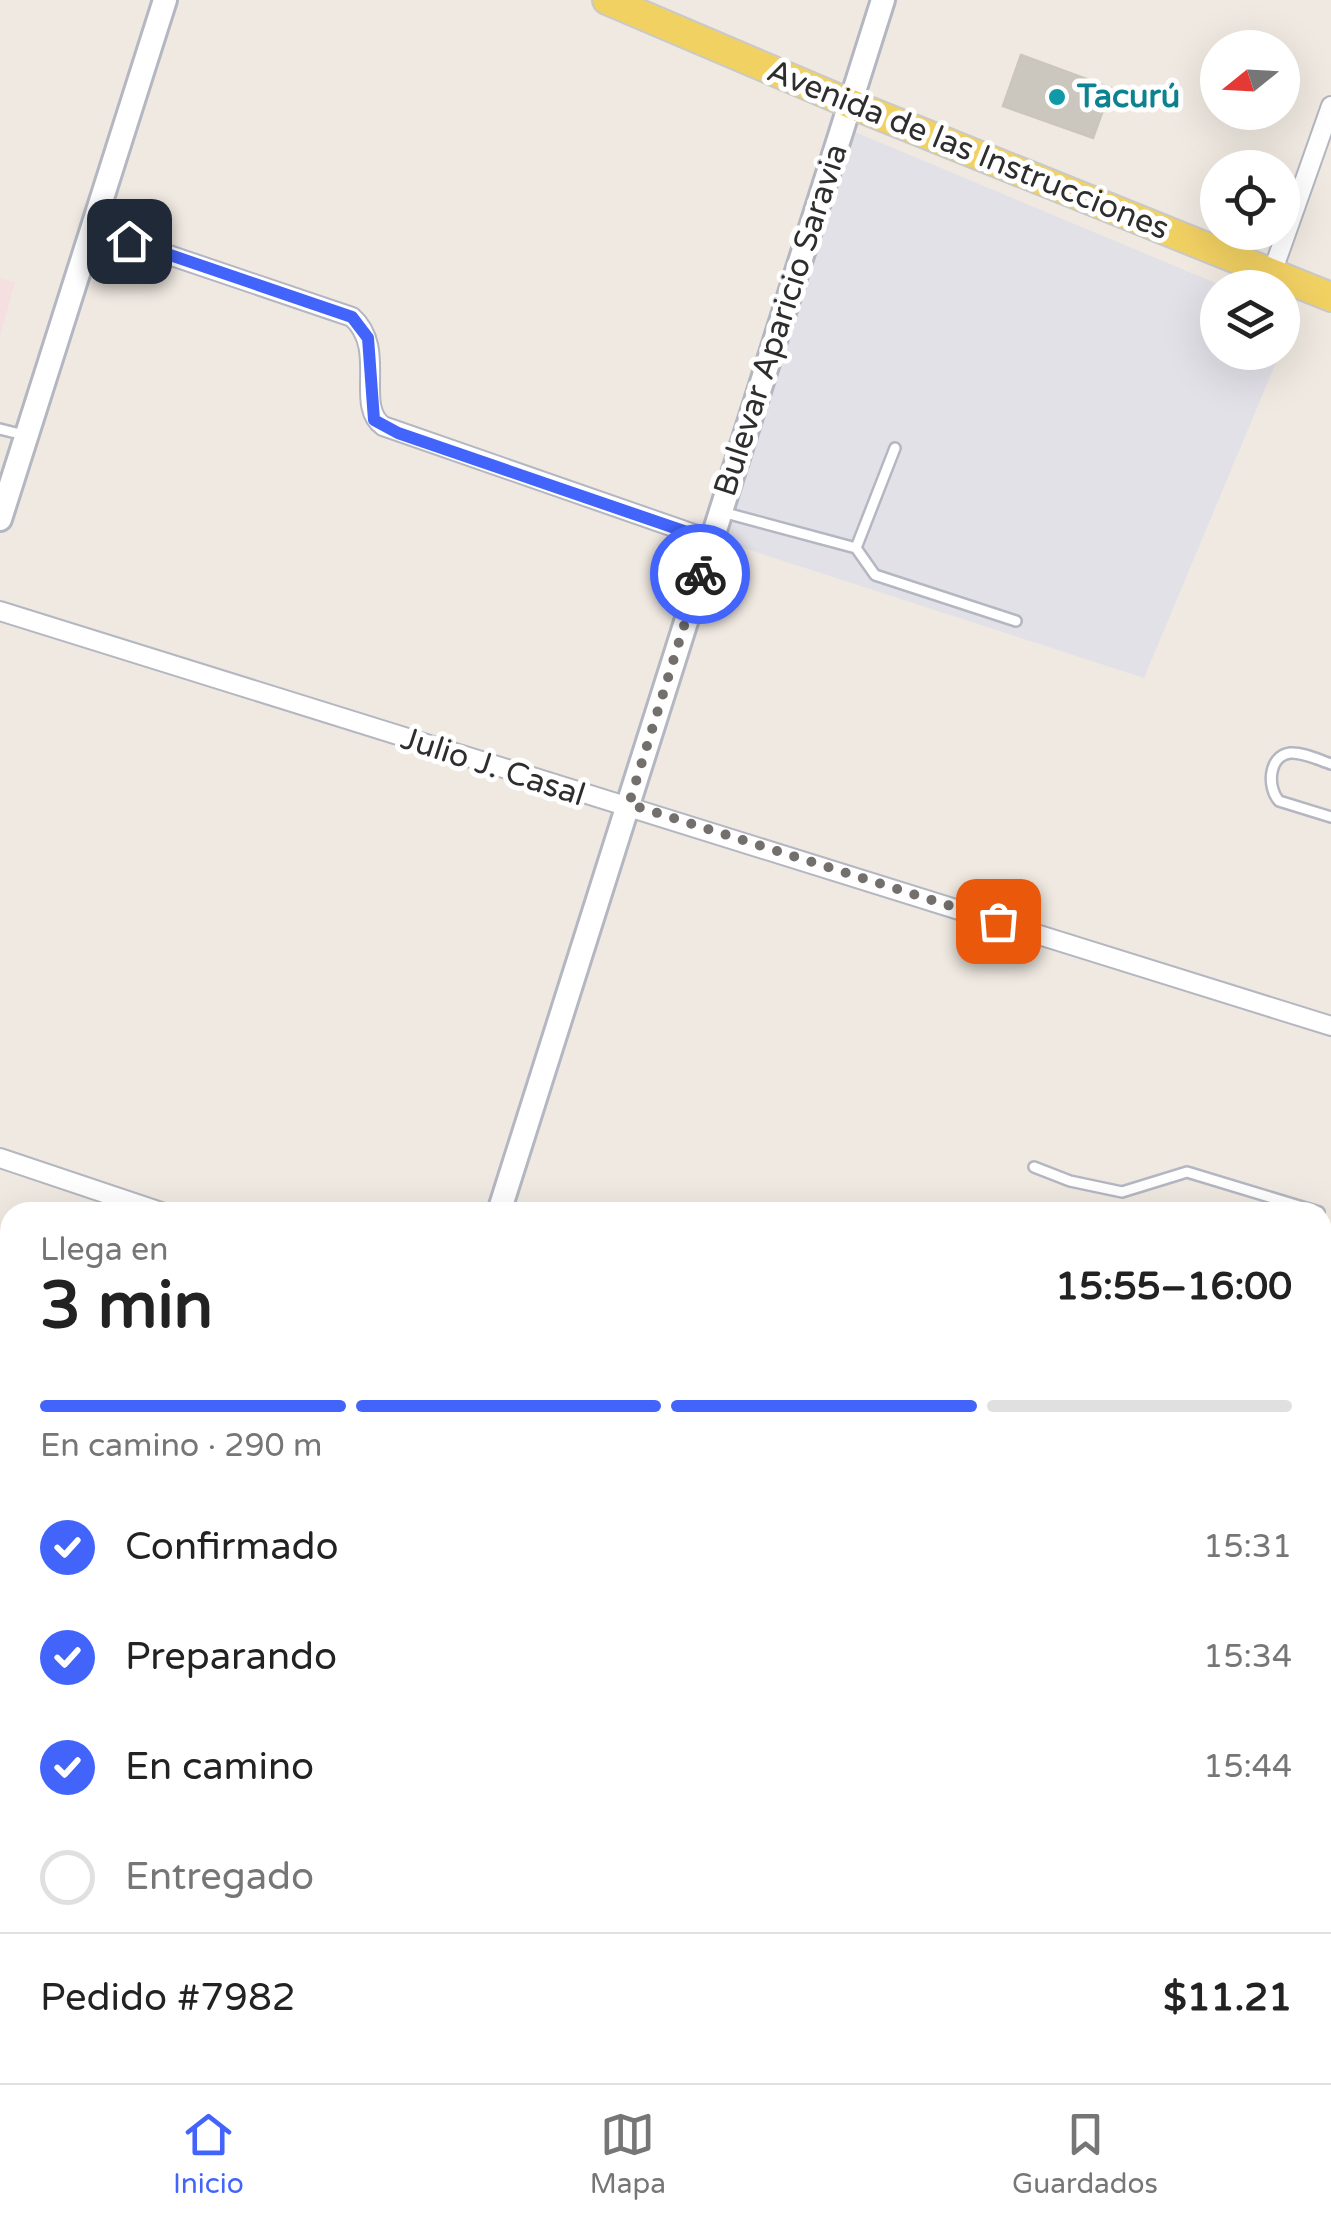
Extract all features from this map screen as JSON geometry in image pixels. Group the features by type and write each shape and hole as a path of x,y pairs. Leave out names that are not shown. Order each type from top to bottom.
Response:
{"main road":[{"name":"Avenida de las Instrucciones","path":"607,0 850,104 1265,270"},
{"name":"Avenida de las Instrucciones","path":"1300,284 1331,297"}],"street":[{"path":"0,520 165,0"},
{"name":"Bulevar Aparicio Saravia","path":"502,1202 884,0"},
{"path":"1273,270 1331,106"},
{"path":"92,229 352,317 368,338 370,404 374,420 383,426 710,540"},
{"name":"Julio J. Casal","path":"0,611 1331,1026"},
{"path":"0,1158 131,1202"}],"lane":[{"path":"0,428 26,436"},
{"path":"856,548 895,448"},
{"path":"720,511 856,548 875,575 1016,621"},
{"path":"1331,764 1291,753 1280,757 1271,774 1271,784 1279,801 1331,817"},
{"path":"1034,1167 1070,1181 1122,1192 1186,1172 1284,1202"}],"shaded area":[{"path":"850,130 1200,277 1200,370 1273,370 1144,678 716,539"},
{"path":"0,278 15,282 0,336"}],"building":[{"name":"Tacurú","path":"1021,55 1111,88 1093,138 1003,106"}],"way so far":[{"path":"700,574 629,804 998,921"}],"place":[{"name":"Tacurú","path":"1057,97"}],"route":[{"path":"129,241 352,317 368,338 374,420 398,433 710,540 700,574"}]}
